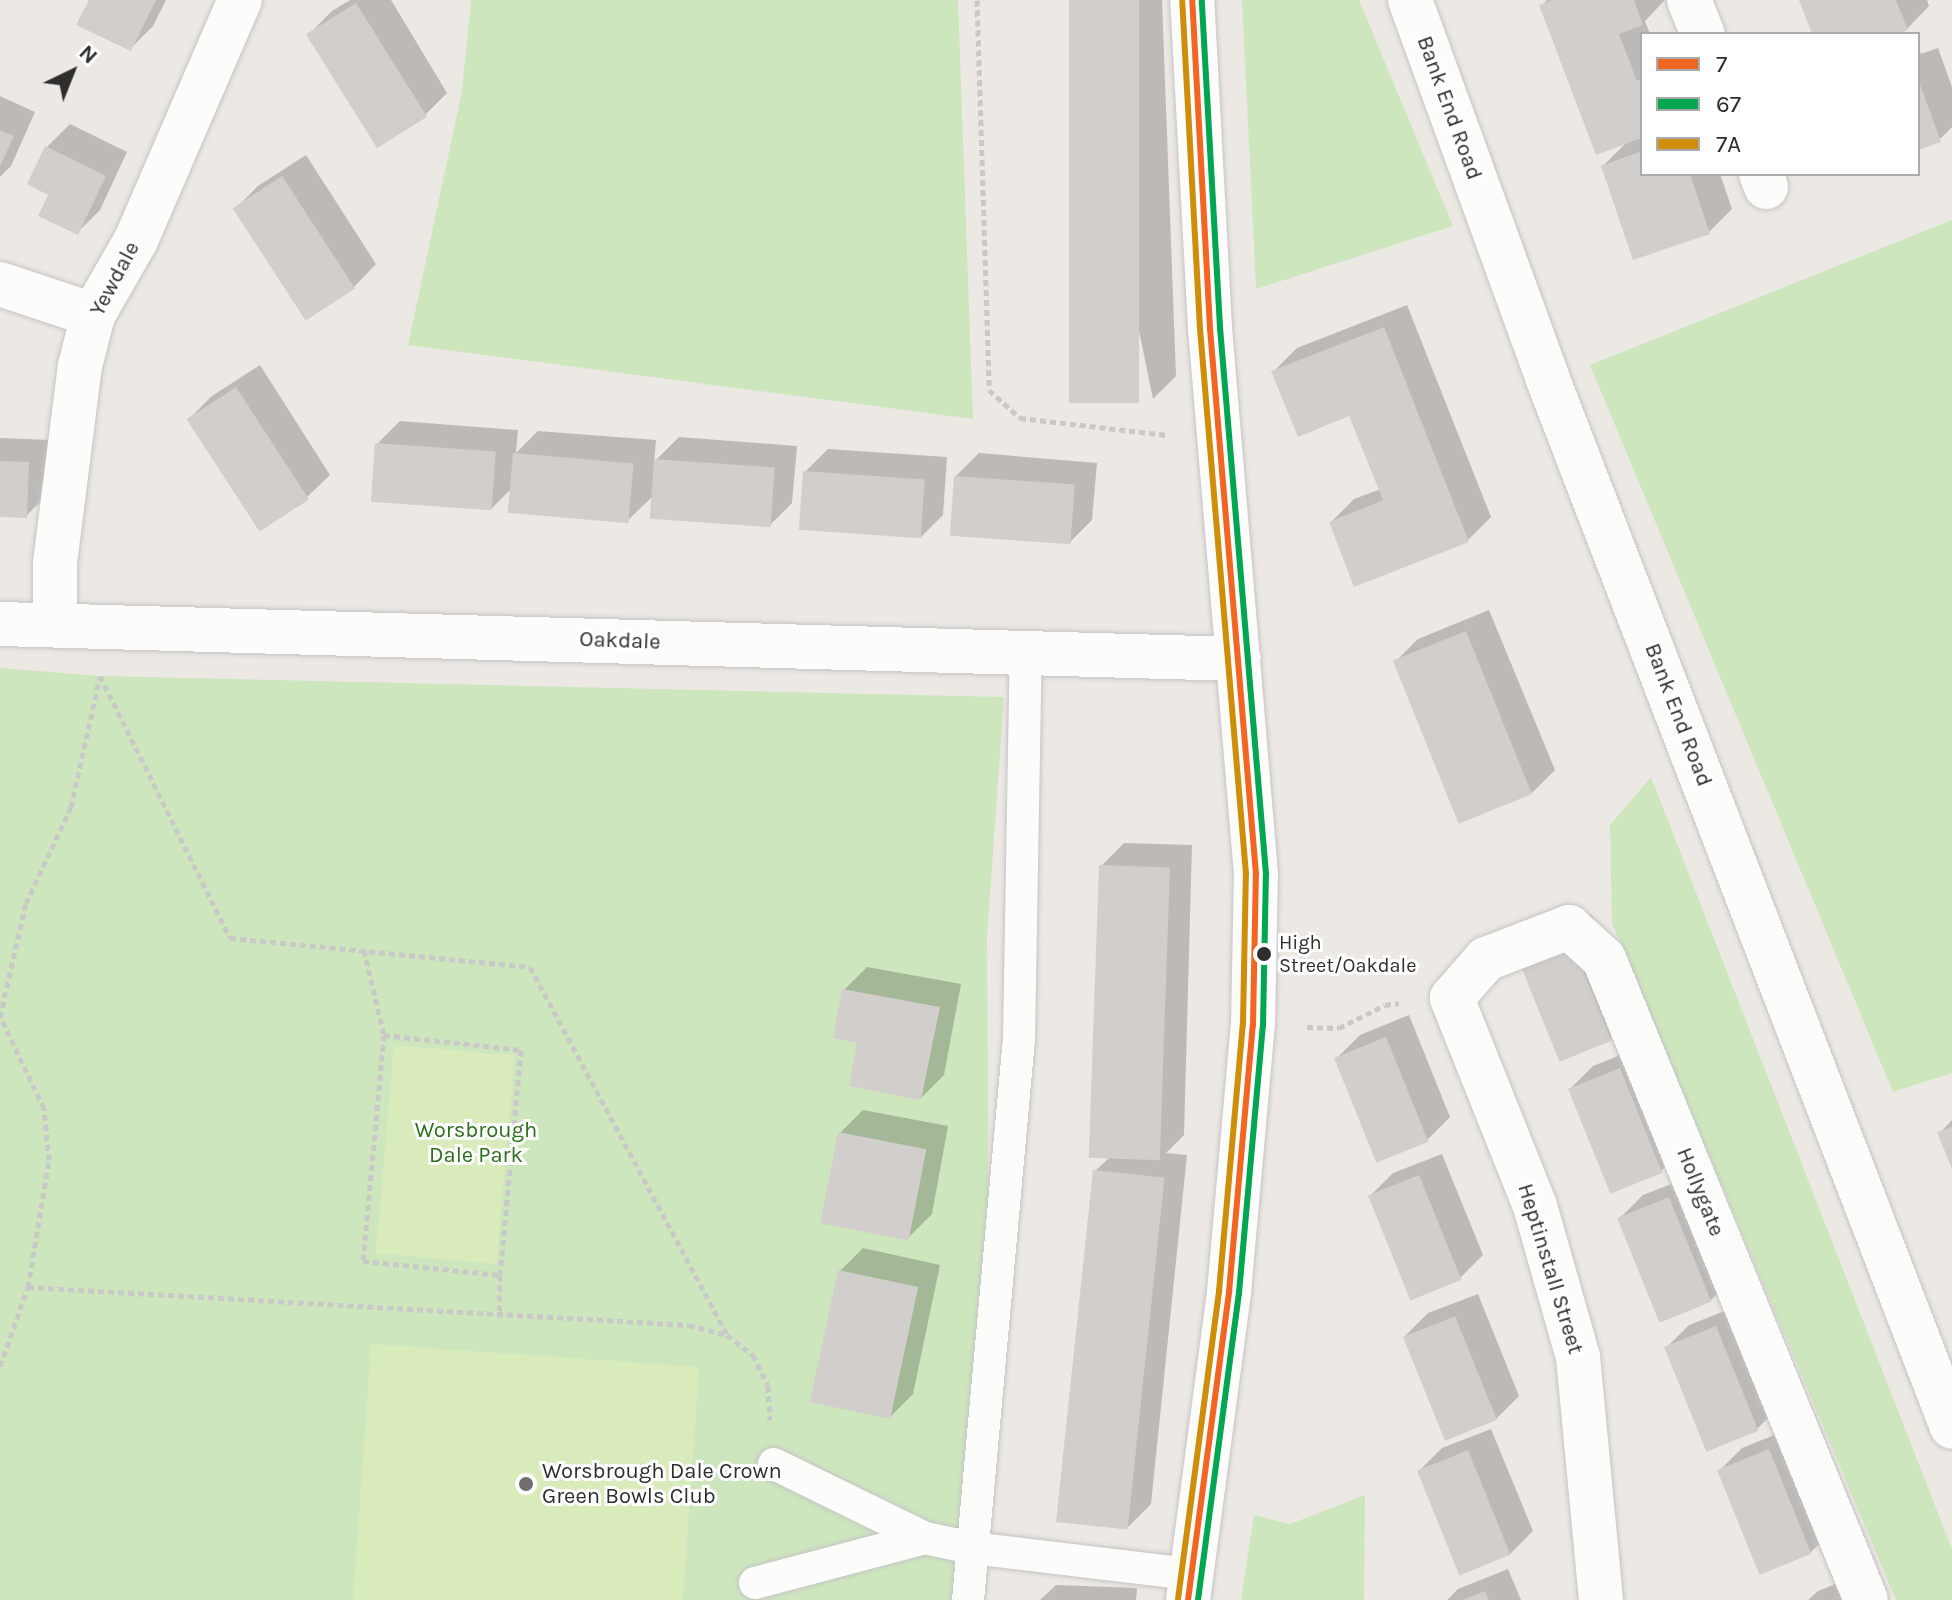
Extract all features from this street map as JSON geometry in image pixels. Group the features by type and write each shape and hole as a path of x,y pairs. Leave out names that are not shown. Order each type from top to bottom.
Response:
{"street":[{"name":"Yewdale","path":"55,624 57,548 80,366 93,315 136,240 240,0"},
{"path":"1190,1587 1229,1292 1253,1025 1256,874 1220,442 1192,0"},
{"name":"Bank End Road","path":"1410,0 1547,377 1952,1427"},
{"path":"1689,0 1702,32"},
{"path":"0,284 93,315"},
{"name":"Oakdale","path":"0,624 1239,659"},
{"name":"Hollygate","path":"1452,998 1486,959 1569,927 1604,959 1866,1600"},
{"name":"Heptinstall Street","path":"1452,998 1535,1206 1578,1357 1601,1600"}],"lane":[{"path":"968,1600 1019,1038 1026,653"},
{"path":"774,1464 925,1538 1190,1587"},
{"path":"755,1583 925,1538"}],"path":[{"path":"977,0 989,390 1020,418 1220,442"},
{"path":"0,1366 28,1287 49,1160 44,1108 0,1017 26,903 71,807 100,676 230,938 530,967 727,1335"},
{"path":"364,950 384,1035 363,1261 500,1275"},
{"path":"1253,1025 1339,1028 1385,1005 1452,998"},
{"path":"384,1035 521,1050 499,1314"},
{"path":"28,1287 689,1325 727,1335 753,1355 768,1386 774,1464"}],"green space":[{"path":"471,0 958,0 973,419 408,345 462,91"},
{"path":"1242,0 1359,0 1453,226 1256,289"},
{"path":"1952,220 1952,1073 1893,1092 1590,365"},
{"name":"Worsbrough Dale Park","path":"0,668 100,676 1004,697 987,937 989,1249 955,1600 0,1600"},
{"path":"1651,777 1952,1549 1952,1600 1896,1600 1612,923 1610,825"},
{"path":"394,1045 515,1056 496,1264 376,1253"},
{"name":"Worsbrough Dale Crown Green Bowls Club","path":"371,1344 699,1367 683,1600 353,1600"},
{"path":"1365,1495 1364,1600 1241,1600 1254,1515 1290,1524"}],"building":[{"path":"89,0 156,0 131,51 76,25"},
{"path":"1069,0 1139,0 1139,403 1069,403"},
{"path":"1552,0 1634,0 1643,25 1619,34 1637,81 1640,80 1640,139 1596,155 1539,5"},
{"path":"1799,0 1896,0 1908,30 1903,32 1811,32"},
{"path":"356,3 427,117 377,148 306,34"},
{"path":"1920,84 1941,142 1920,149"},
{"path":"0,130 14,136 0,166"},
{"path":"45,146 106,176 78,235 38,216 48,195 27,184"},
{"path":"1640,152 1640,176 1691,176 1710,234 1633,260 1601,166"},
{"path":"282,176 355,288 306,321 233,208"},
{"path":"1384,327 1469,542 1354,587 1329,522 1383,500 1349,416 1298,437 1271,371"},
{"path":"236,387 309,499 260,532 187,419"},
{"path":"375,443 496,451 492,510 371,502"},
{"path":"513,453 634,464 628,523 508,513"},
{"path":"654,459 775,467 771,527 650,519"},
{"path":"0,461 29,462 27,518 0,517"},
{"path":"803,471 925,480 921,538 799,530"},
{"path":"954,476 1075,484 1071,544 950,536"},
{"path":"1466,631 1532,794 1459,824 1393,661"},
{"path":"1099,865 1170,867 1160,1160 1089,1158"},
{"path":"1569,936 1611,1041 1559,1062 1517,957"},
{"path":"842,989 940,1007 921,1100 849,1086 857,1043 833,1038"},
{"path":"1386,1037 1428,1142 1376,1163 1334,1058"},
{"path":"1620,1068 1662,1173 1610,1194 1568,1089"},
{"path":"1952,1127 1952,1169 1937,1132"},
{"path":"838,1132 926,1149 909,1240 820,1223"},
{"path":"1093,1170 1165,1178 1128,1530 1056,1522"},
{"path":"1419,1175 1461,1280 1410,1300 1368,1196"},
{"path":"1669,1197 1711,1302 1659,1323 1617,1218"},
{"path":"838,1270 918,1287 890,1419 810,1402"},
{"path":"1455,1316 1497,1420 1445,1441 1403,1337"},
{"path":"1716,1326 1758,1431 1706,1452 1664,1347"},
{"path":"1769,1449 1811,1554 1759,1575 1717,1470"},
{"path":"1468,1450 1510,1555 1459,1575 1417,1471"},
{"path":"1485,1591 1489,1600 1462,1600"}],"transit line":[{"name":"7","path":"1188,1600 1229,1292 1253,1025 1256,874 1210,328 1192,0"},
{"name":"67","path":"1198,1600 1239,1293 1263,1026 1266,874 1220,327 1202,0"},
{"name":"7A","path":"1178,1599 1219,1291 1243,1024 1246,874 1200,329 1182,1"}],"place":[{"name":"High Street/Oakdale","path":"1264,954"},
{"name":"Worsbrough Dale Crown Green Bowls Club","path":"526,1484"}]}
